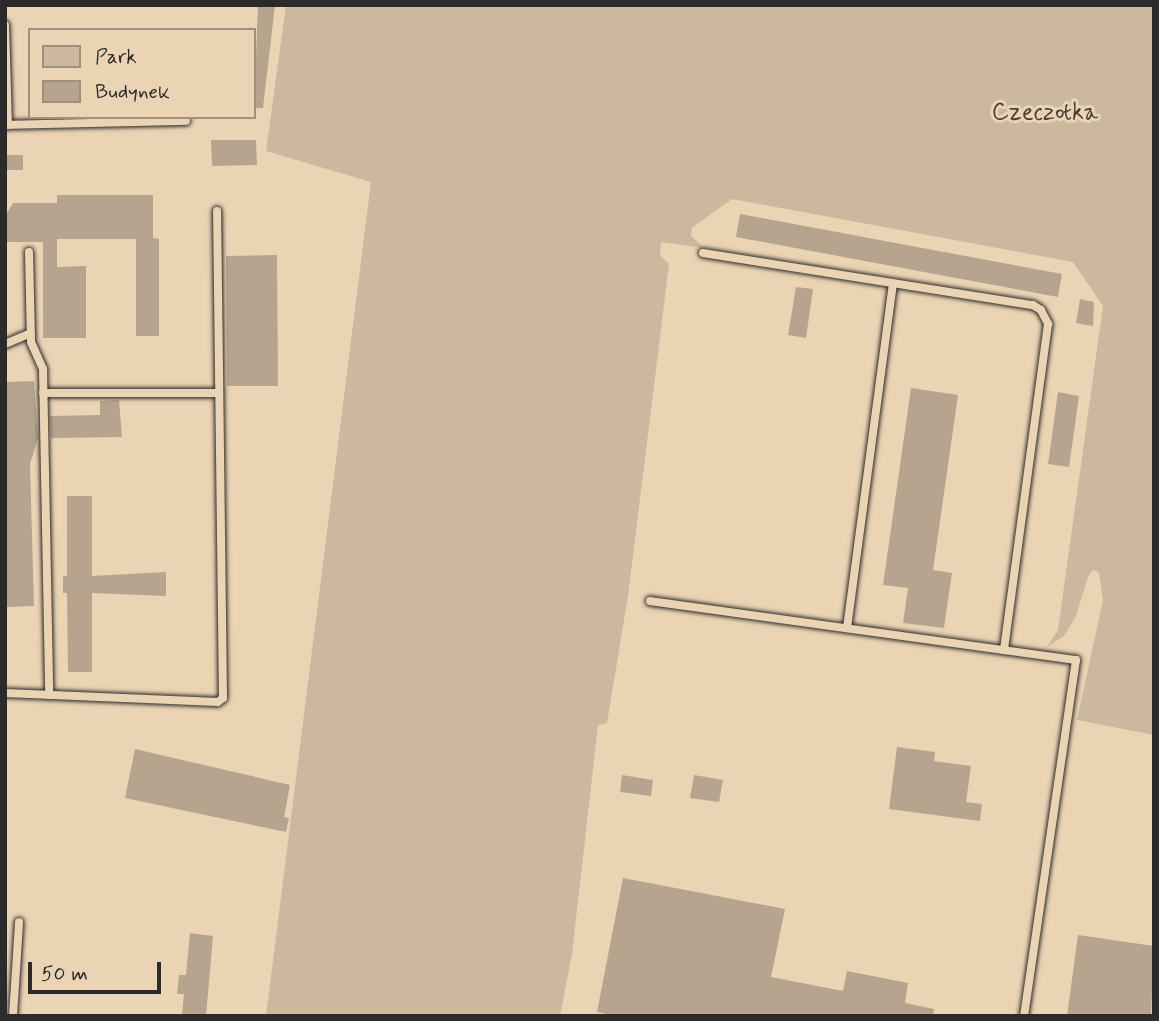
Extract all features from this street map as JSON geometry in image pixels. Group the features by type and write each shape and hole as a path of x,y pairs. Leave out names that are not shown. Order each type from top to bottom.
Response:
{"lane":[{"path":"5,25 7,125 186,121"},
{"path":"5,693 218,702 223,698 217,211"},
{"path":"29,252 31,333 43,369 49,695"},
{"path":"703,253 1033,305 1048,324 1004,650"},
{"path":"847,628 893,284"},
{"path":"5,344 31,333"},
{"path":"43,393 219,393"},
{"path":"650,601 1076,660 1024,1016"},
{"path":"13,1016 19,922"}],"green space":[{"name":"Czeczotka","path":"286,5 1154,5 1154,735 1077,720 1103,600 1099,572 1093,570 1088,577 1076,616 1064,636 1047,647 1058,630 1103,306 1073,262 732,199 692,228 691,236 704,248 661,242 660,255 669,264 628,596 607,723 598,725 572,954 560,1016 266,1016 371,182 266,151"}],"building":[{"path":"258,5 275,5 263,108 256,108"},
{"path":"211,140 256,140 257,165 212,166"},
{"path":"5,155 23,155 23,170 5,170"},
{"path":"57,195 153,195 153,238 159,239 159,336 136,336 136,239 57,239 57,267 86,266 86,338 43,338 43,242 5,242 5,216 13,203 57,203"},
{"path":"740,214 1062,274 1058,297 736,237"},
{"path":"277,255 278,386 227,386 226,256"},
{"path":"796,287 813,289 806,338 788,335"},
{"path":"1080,299 1094,302 1093,326 1076,323"},
{"path":"34,381 38,438 30,464 34,606 5,607 5,382"},
{"path":"911,388 958,395 933,570 952,573 944,628 903,623 908,588 883,585"},
{"path":"1058,392 1079,396 1069,467 1048,464"},
{"path":"119,400 122,437 51,438 50,416 100,415 100,401"},
{"path":"67,496 92,496 92,576 166,572 166,596 92,593 92,672 68,672 67,593 63,593 63,576 67,576"},
{"path":"897,747 935,752 934,761 971,766 966,802 982,804 980,821 889,809"},
{"path":"135,749 290,785 284,817 289,818 286,832 125,798"},
{"path":"622,775 653,780 651,796 620,792"},
{"path":"694,775 723,780 719,802 690,798"},
{"path":"623,878 785,909 771,977 843,991 847,971 908,983 905,1003 934,1009 933,1016 616,1016 597,1012"},
{"path":"190,933 213,936 206,1016 182,1015 184,994 177,994 179,975 186,975"},
{"path":"1078,935 1154,946 1151,1016 1067,1016"}]}
